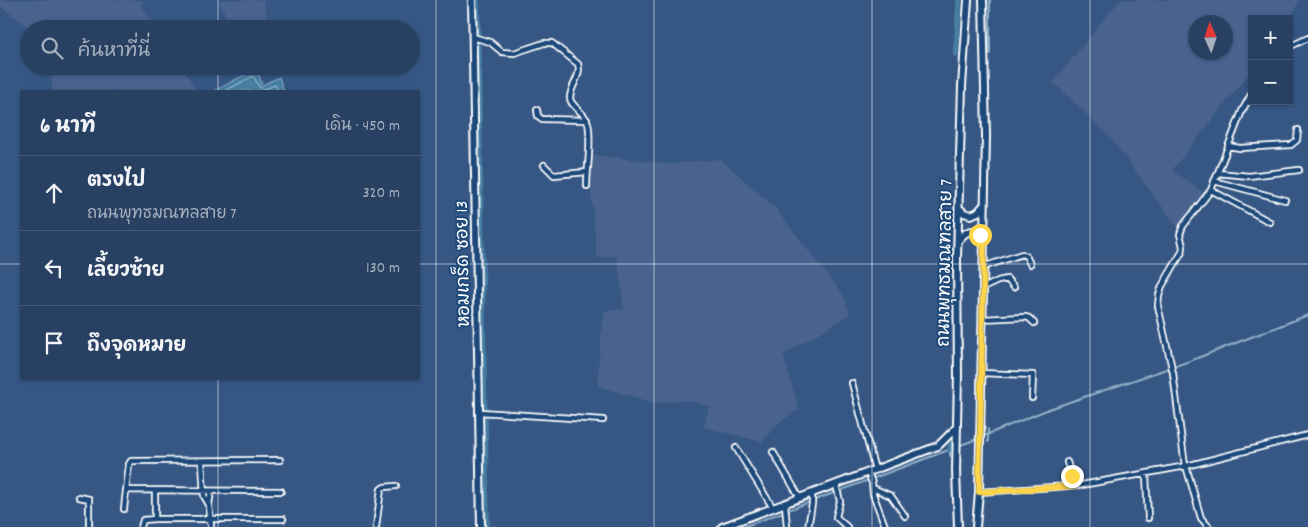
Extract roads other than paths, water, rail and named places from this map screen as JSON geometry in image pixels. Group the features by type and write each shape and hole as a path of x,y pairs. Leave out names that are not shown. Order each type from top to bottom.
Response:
{"main road":[{"name":"หอมเกร็ด ซอย 13","path":"472,0 477,38 484,412 481,527"},
{"name":"ถนนพุทธมณฑลสาย 7","path":"958,527 956,455 957,242 962,86 968,0"},
{"path":"976,527 979,492 986,136 983,0"},
{"path":"959,208 964,213 972,215 978,212 984,205"},
{"path":"957,242 963,234 969,231 980,235 984,241"},
{"path":"722,527 773,508 785,506 800,498 812,499 938,446 957,428"}],"street":[{"path":"477,38 490,42 502,52 514,53 544,43 556,45 579,66 570,101 582,112 587,120 589,136 587,186"},
{"path":"1293,45 1308,38"},
{"path":"1209,527 1201,518 1185,466 1171,361 1158,306 1159,295 1182,252 1183,247 1180,234 1183,226 1211,190 1248,100"},
{"path":"537,110 538,116 542,119 587,120"},
{"path":"1228,146 1240,148 1291,145 1297,140 1298,130"},
{"path":"544,165 554,175 587,172"},
{"path":"1218,173 1249,176 1299,170"},
{"path":"1214,181 1286,200"},
{"path":"1211,190 1270,222"},
{"path":"983,267 1022,254 1026,256 1030,264"},
{"path":"983,288 1003,279 1007,279 1014,286"},
{"path":"982,319 1025,317 1034,323"},
{"path":"981,373 1033,375 1032,398"},
{"path":"852,384 871,473 873,494 885,526"},
{"path":"484,412 603,420"},
{"path":"979,492 1074,486 1146,474 1308,435"},
{"path":"736,448 773,508"},
{"path":"773,452 800,498"},
{"path":"124,509 129,464 131,461 280,460"},
{"path":"202,462 203,491 209,504 212,518 211,527"},
{"path":"1066,462 1074,486"},
{"path":"1146,474 1148,518"},
{"path":"376,527 381,489 396,486"},
{"path":"872,486 891,496 905,516"},
{"path":"837,487 840,501 836,517 847,527"},
{"path":"126,490 282,492"},
{"path":"155,491 156,519"},
{"path":"209,504 212,491"},
{"path":"79,497 89,499 90,527"},
{"path":"808,527 812,499"},
{"path":"785,506 787,527"},
{"path":"141,527 143,520 156,519 283,519"}],"water":[{"path":"244,75 259,75 262,85 279,77 284,90 216,90"}],"waterway":[{"path":"477,0 487,527"},
{"path":"956,54 959,0"},
{"path":"990,0 990,54"},
{"path":"981,437 1049,409 1187,362 1308,315"},
{"path":"988,429 988,442"},
{"path":"958,446 977,439"},
{"path":"950,449 951,443"},
{"path":"743,527 954,448"},
{"path":"950,449 950,456"}]}
